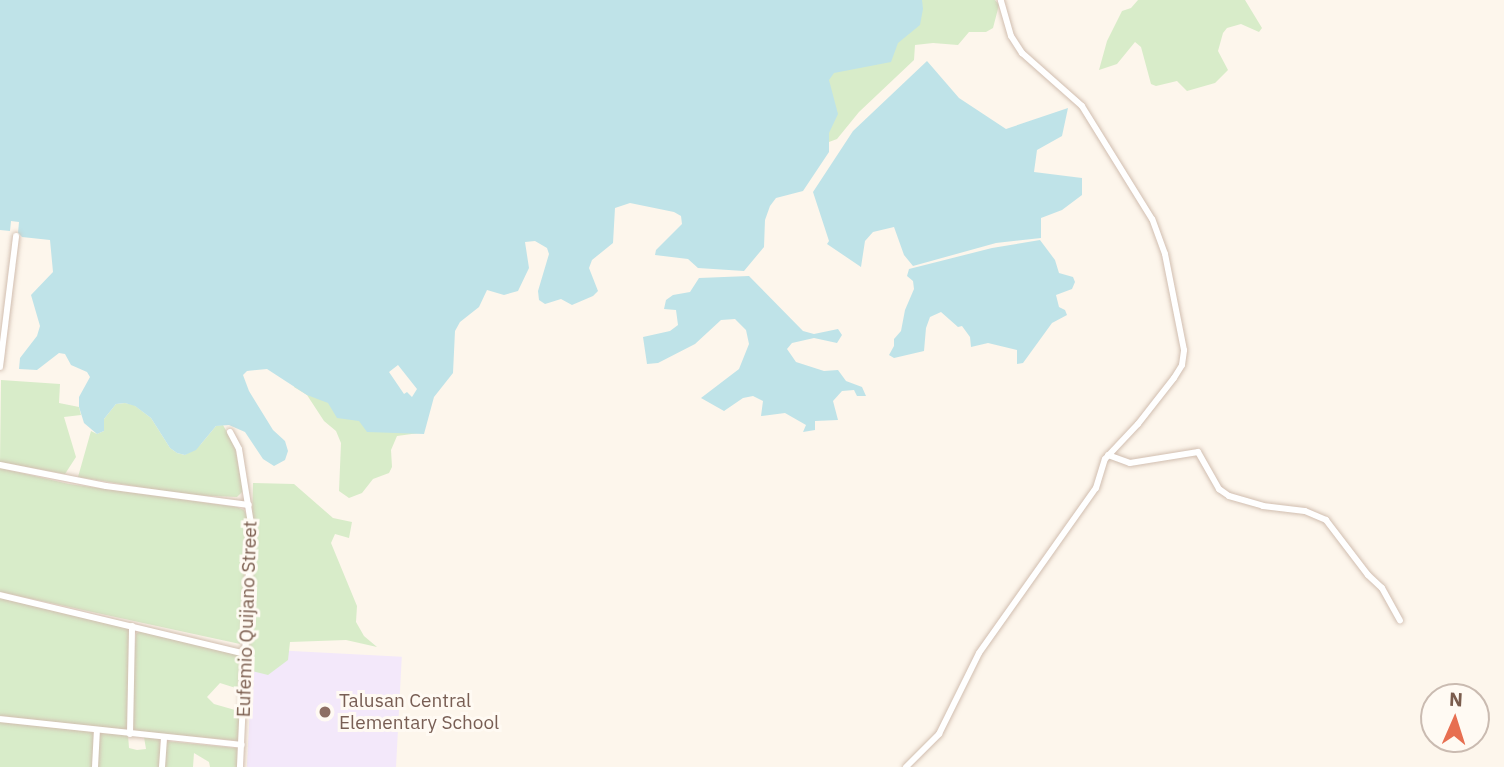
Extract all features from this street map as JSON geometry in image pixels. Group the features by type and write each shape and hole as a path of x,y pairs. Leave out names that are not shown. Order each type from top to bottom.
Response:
{"street":[{"path":"906,767 939,734 979,653 1096,488 1108,455 1138,424 1182,365 1184,337 1165,254 1152,219 1082,106 1017,44 1006,22 1001,0"},
{"path":"0,368 16,236"},
{"name":"Eufemio Quijano Street","path":"230,432 239,449 249,505 246,654 240,767"},
{"path":"1108,455 1130,463 1198,452 1212,480 1229,496 1263,506 1305,511 1326,520 1368,575 1382,588 1400,620"},
{"path":"0,465 106,486 249,505"},
{"path":"0,595 246,654"},
{"path":"130,734 132,626"},
{"path":"0,719 242,745"},
{"path":"95,767 97,730"},
{"path":"162,767 163,737"}],"shaded area":[{"name":"Talusan Central Elementary School","path":"253,649 402,657 396,767 247,767"}],"green space":[{"path":"879,0 995,0 999,5 993,28 986,32 969,32 958,45 915,45 914,60 859,112 837,139 829,142 829,152 734,138"},
{"path":"1138,0 1245,0 1262,28 1259,32 1241,24 1227,28 1218,51 1228,70 1215,83 1187,91 1177,81 1156,86 1151,84 1141,47 1135,42 1117,64 1099,70 1107,41 1122,11 1131,8"},
{"path":"294,369 340,413 419,433 397,436 391,450 392,467 389,473 373,479 362,493 349,498 339,491 341,443 336,431 324,421 307,395 294,387"},
{"path":"1,380 60,384 59,403 79,407 81,415 64,417 76,457 65,474 0,462"},
{"path":"116,404 134,405 151,418 170,448 185,455 201,444 216,426 223,425 235,447 243,491 237,497 189,495 78,477 91,431 97,434 104,431 104,419"},
{"path":"0,468 69,484 244,510 248,518 240,644 0,592"},
{"path":"253,483 294,484 333,518 352,522 349,538 335,534 331,543 357,606 356,622 364,636 377,647 346,640 290,642 288,660 268,675 248,670"},
{"path":"0,598 130,628 127,730 0,716"},
{"path":"140,631 243,655 242,690 220,683 207,697 214,704 242,712 240,741 133,731 133,671 136,634"},
{"path":"0,722 95,732 93,767 0,767"},
{"path":"99,733 128,735 129,748 137,750 146,749 144,737 160,739 160,767 97,767"},
{"path":"165,741 240,749 238,767 210,767 209,762 194,753 193,767 164,767"}],"water":[{"path":"0,0 922,0 923,9 920,25 898,43 891,62 834,73 829,80 838,114 829,133 829,152 803,191 776,198 770,206 765,220 764,247 744,271 698,268 688,259 655,255 656,250 682,224 681,216 674,212 630,203 615,208 613,243 592,260 589,268 598,291 572,305 561,299 545,304 539,300 538,291 549,254 547,248 535,241 525,242 529,268 518,291 504,295 487,290 479,307 460,322 455,331 453,373 434,397 424,434 367,432 359,421 337,418 328,403 307,395 267,369 247,371 243,375 249,391 273,430 285,441 288,451 285,460 274,466 263,459 245,432 229,425 216,426 196,450 185,455 177,453 170,448 151,418 135,406 125,403 116,404 104,419 104,431 97,434 84,423 79,407 79,397 90,377 87,372 71,365 65,354 59,353 37,370 19,369 20,358 37,336 40,326 31,295 53,272 50,240 22,237 18,233 19,222 11,221 10,231 0,230"},
{"path":"927,61 959,98 1006,129 1068,108 1062,136 1037,150 1034,172 1082,178 1082,195 1062,210 1041,218 1041,238 996,243 913,266 904,255 894,227 873,232 865,241 861,267 827,244 829,241 813,192 853,131"},
{"path":"1040,240 1055,260 1059,273 1073,277 1075,282 1072,289 1056,295 1059,307 1065,310 1067,315 1052,323 1023,363 1017,364 1017,350 988,343 971,347 970,337 962,326 958,327 941,312 930,317 924,351 894,358 889,355 894,339 901,331 905,310 914,289 913,281 907,276 909,269 992,248"},
{"path":"749,276 803,331 814,334 838,329 842,335 837,343 814,338 792,343 787,349 796,362 824,371 838,370 846,381 862,387 866,396 857,396 854,390 842,391 833,401 838,420 815,421 815,430 803,432 806,425 785,413 761,416 763,401 753,396 743,398 724,411 701,398 739,369 749,344 746,330 735,319 721,320 695,344 658,363 647,364 643,337 670,331 678,325 676,310 664,309 666,300 673,295 690,292 699,278"}],"pier":[{"path":"398,365 417,389 412,397 407,392 404,394 389,372"}],"place":[{"name":"Talusan Central Elementary School","path":"325,712"}]}
